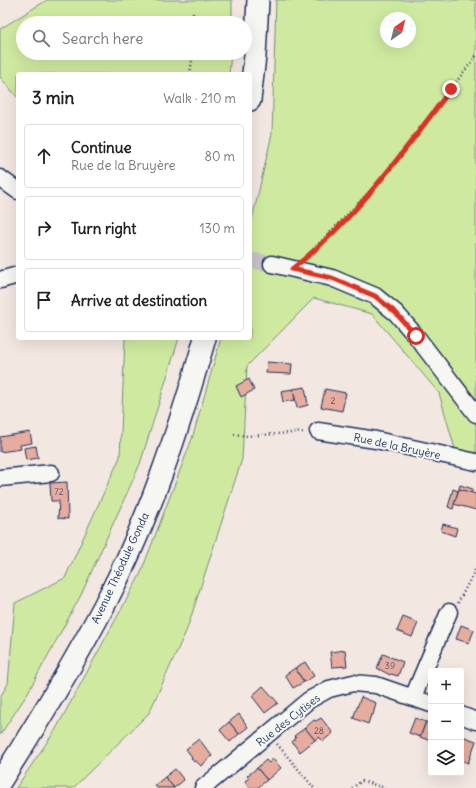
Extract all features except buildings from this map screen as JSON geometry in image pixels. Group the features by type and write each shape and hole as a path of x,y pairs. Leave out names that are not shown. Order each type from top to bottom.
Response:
{"main road":[{"path":"252,82 258,0"},
{"name":"Avenue Théodule Gonda","path":"0,782 48,705 106,604 144,520 183,415 204,340"}],"street":[{"path":"0,178 16,190"},
{"path":"272,264 332,278 375,296 396,313 416,336 476,414"},
{"path":"0,280 16,276"},
{"name":"Rue de la Bruyère","path":"318,431 376,440 476,462"},
{"path":"0,478 51,473"},
{"path":"414,697 449,612"},
{"name":"Rue des Cytises","path":"203,788 309,700 329,689 353,683 376,685 428,703"},
{"path":"464,716 476,721"}],"path":[{"path":"292,269 335,229 383,178 476,56"},
{"path":"190,72 192,60"},
{"path":"234,434 247,436 318,431"},
{"path":"449,612 456,606 476,568"},
{"path":"269,734 314,788"},
{"path":"352,788 362,781 385,788"}],"green space":[{"path":"47,0 232,0 232,16 21,16"},
{"path":"276,0 476,0 476,458 457,456 439,393 372,314 314,298 247,366 242,459 187,629 149,713 73,788 16,788 56,729 140,575 192,439 220,340 252,340 252,219 272,134"},
{"path":"16,19 16,60 230,60 229,72 16,72 16,96 0,77 0,29"},
{"path":"125,340 178,340 140,464 81,595 26,696 0,735 0,697 8,684 15,603 65,578 120,457"}],"tunnel":[{"path":"252,260 272,264"}],"route":[{"path":"416,336 396,313 375,296 332,278 292,269 304,260 383,178 451,89"}]}
